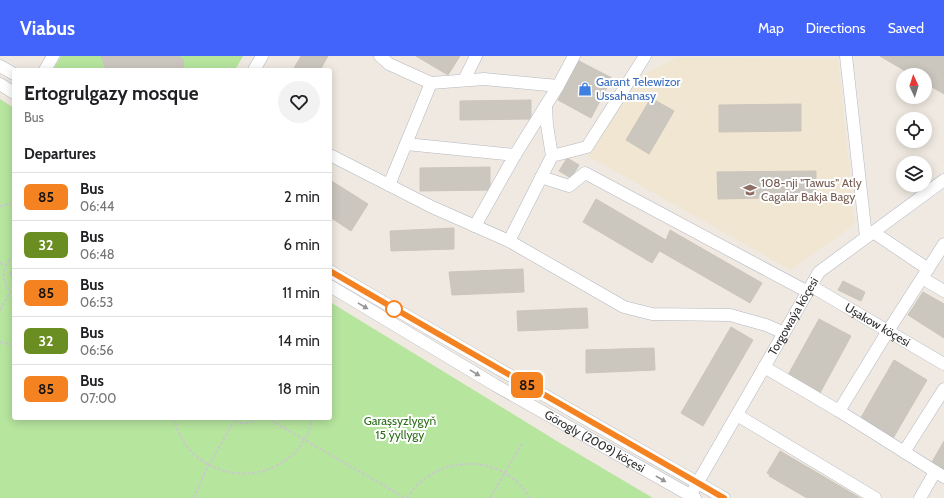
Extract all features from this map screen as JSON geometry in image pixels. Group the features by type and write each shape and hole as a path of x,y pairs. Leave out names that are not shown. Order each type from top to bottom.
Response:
{"street":[{"path":"46,68 52,56"},
{"path":"255,68 262,56"},
{"path":"380,56 389,64 431,83 484,79 558,86"},
{"path":"464,80 476,56"},
{"path":"475,226 515,155 558,86 574,56"},
{"path":"552,156 587,148 645,56"},
{"path":"846,56 870,235 925,274 944,291"},
{"path":"0,66 12,73"},
{"path":"390,185 431,83"},
{"path":"0,84 12,92"},
{"path":"509,241 552,156 547,125 546,105"},
{"path":"406,144 515,155"},
{"path":"332,156 432,207 509,241 624,307 652,314 730,315 766,325 784,334"},
{"name":"Uşakow köçesi","path":"541,177 569,186 585,173 888,331 944,364"},
{"name":"Torgowaýa köçesi","path":"693,497 698,483 819,272 944,180"},
{"path":"840,411 888,331 944,244"},
{"name":"Görogly (2009) köçesi","path":"332,272 724,498"},
{"name":"Görogly (2009) köçesi","path":"332,287 495,385 693,497"},
{"path":"764,367 840,411 940,475 920,498"},
{"path":"904,452 944,389"},
{"path":"737,416 875,498"}],"path":[{"path":"0,206 12,203"},
{"path":"0,310 11,292 6,288 1,277 4,265 12,258"},
{"path":"0,263 4,265"},
{"path":"0,342 12,345"},
{"path":"175,420 184,442 195,455 209,465 223,471 240,474 264,471 286,460 296,452 305,440 313,420"},
{"path":"194,498 209,465 234,421 246,424 255,420"},
{"path":"270,420 406,498 433,473 448,466 464,464 481,464 504,473 518,482 530,498"},
{"path":"490,498 523,442"}],"shaded area":[{"name":"108-nji \"Tawus\" Atly Cagalar Bakja Bagy","path":"677,57 838,59 855,224 791,270 588,156 636,79"}],"green space":[{"path":"61,56 243,56 236,68 54,68"},
{"name":"Garaşsyzlygyň 15 ýyllygy","path":"0,99 12,107 12,420 332,420 332,303 560,443 653,498 0,498"}],"building":[{"path":"101,56 179,56 183,60 184,68 105,68"},
{"path":"301,56 328,56 321,68 294,68"},
{"path":"416,56 460,56 448,75"},
{"path":"880,56 944,56 944,94 932,87 932,68 900,68"},
{"name":"Garant Telewizor Ussahanasy","path":"579,61 612,78 591,118 558,100"},
{"path":"651,98 674,111 649,154 626,140"},
{"path":"531,100 531,119 460,120 460,101"},
{"path":"801,104 801,131 719,132 719,105"},
{"path":"567,158 579,165 571,178 559,171"},
{"path":"490,167 490,190 420,191 420,168"},
{"path":"816,171 816,197 718,199 717,172"},
{"path":"332,181 368,204 351,231 332,218"},
{"path":"596,199 666,240 652,263 583,222"},
{"path":"454,228 454,249 391,251 390,231"},
{"path":"670,230 762,283 750,303 658,250 666,240"},
{"path":"523,269 524,292 452,295 449,272"},
{"path":"843,281 865,292 861,301 838,290"},
{"path":"923,292 944,304 944,338 908,315"},
{"path":"587,308 588,328 518,331 517,311"},
{"path":"819,319 851,336 820,393 788,375"},
{"path":"731,327 753,340 703,426 681,413"},
{"path":"654,348 655,370 586,373 586,350"},
{"path":"894,360 927,380 892,440 859,421"},
{"path":"944,441 944,469 932,462"},
{"path":"780,451 860,498 809,498 767,473"},
{"path":"782,454 859,498 807,498 769,476"}],"bus line":[{"name":"85","path":"332,272 724,498"}],"place":[{"name":"Garant Telewizor Ussahanasy","path":"585,89"},
{"name":"108-nji \"Tawus\" Atly Cagalar Bakja Bagy","path":"750,190"}]}
